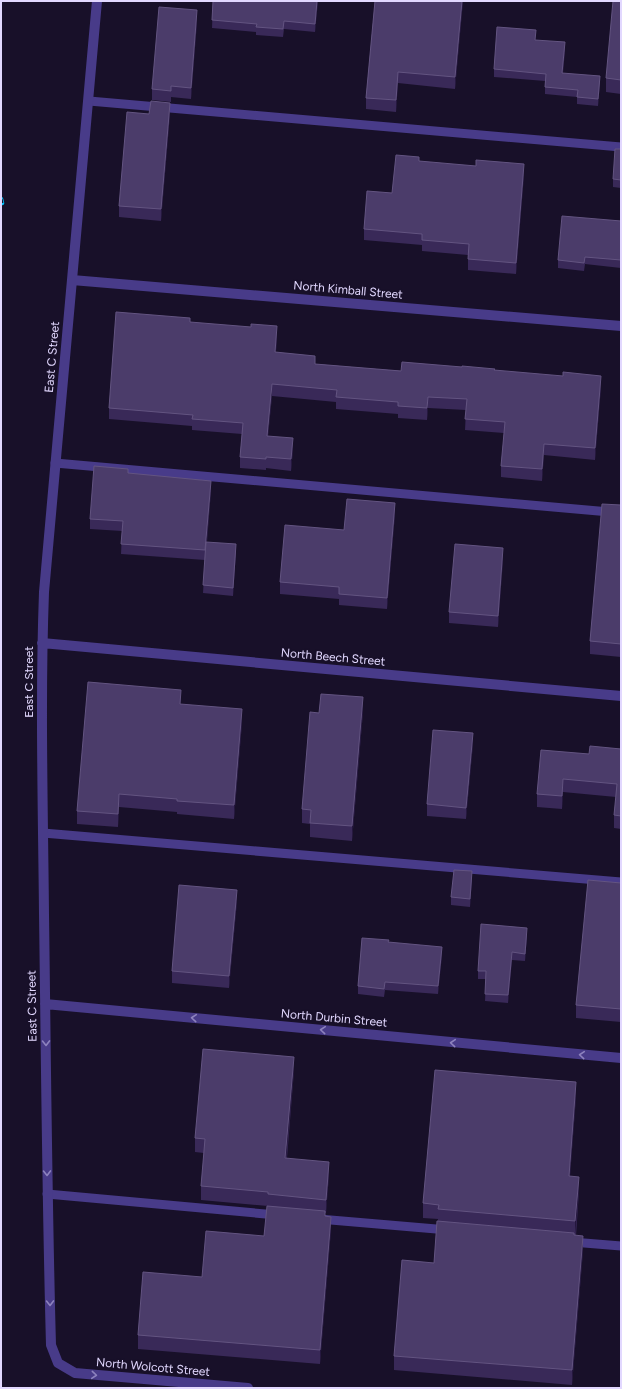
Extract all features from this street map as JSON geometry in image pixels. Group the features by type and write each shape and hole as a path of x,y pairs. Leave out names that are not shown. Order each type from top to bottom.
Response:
{"street":[{"name":"East C Street","path":"58,1363 51,1345 47,1194 42,643 44,592 55,463 97,1"},
{"name":"North Kimball Street","path":"72,280 621,326"},
{"name":"North Beech Street","path":"42,643 621,696"},
{"name":"North Durbin Street","path":"45,1004 621,1058"},
{"name":"North Wolcott Street","path":"58,1363 75,1373 208,1386 248,1388"}],"lane":[{"path":"89,101 621,147"},
{"path":"55,463 621,513"},
{"path":"43,833 621,882"},
{"path":"47,1194 283,1215"},
{"path":"306,1218 456,1231"},
{"path":"566,1241 621,1246"}],"building":[{"path":"213,1 317,1 315,24 284,21 283,29 256,27 257,24 212,20"},
{"path":"375,1 462,1 455,77 398,72 396,100 366,98"},
{"path":"613,1 621,1 621,80 606,78"},
{"path":"159,7 197,10 191,88 171,86 171,91 152,89"},
{"path":"497,27 536,30 535,40 565,42 562,73 600,76 598,99 577,97 578,90 545,87 546,74 494,69"},
{"path":"151,101 170,103 161,209 119,206 127,112 149,114"},
{"path":"615,149 621,149 621,180 613,179"},
{"path":"396,155 419,157 419,161 476,166 476,160 524,164 516,263 468,259 469,244 422,240 422,234 364,229 367,191 392,193"},
{"path":"562,216 621,221 621,260 585,257 584,263 558,260"},
{"path":"116,312 190,318 190,322 251,327 251,324 277,326 275,352 315,356 315,364 401,371 402,362 462,366 563,376 563,372 601,376 595,448 544,444 542,469 501,466 505,422 465,419 467,399 428,397 427,408 398,406 398,402 336,397 337,390 272,384 267,436 293,438 291,459 240,457 243,423 192,419 193,415 109,408"},
{"path":"94,466 128,469 128,473 211,481 205,550 121,544 123,521 90,519"},
{"path":"347,499 395,503 387,598 339,594 339,587 280,582 285,525 344,530"},
{"path":"602,504 621,505 621,644 590,641"},
{"path":"206,542 236,544 233,588 203,585"},
{"path":"455,544 503,548 498,616 449,612"},
{"path":"88,682 181,690 180,704 242,709 234,805 177,801 177,799 119,794 118,814 77,811"},
{"path":"321,694 363,697 352,826 310,823 311,810 302,809 310,712 319,713"},
{"path":"433,730 473,733 466,808 427,804"},
{"path":"590,746 621,749 621,816 614,815 617,784 563,779 562,796 537,794 541,750 589,754"},
{"path":"454,870 472,871 470,899 451,897"},
{"path":"588,880 621,883 621,1009 576,1005"},
{"path":"179,885 237,890 229,976 172,971"},
{"path":"481,924 527,928 525,954 512,952 508,995 485,994 486,971 478,971"},
{"path":"362,938 442,947 438,986 385,982 384,989 358,986"},
{"path":"203,1049 294,1057 285,1158 329,1162 326,1200 268,1194 268,1192 201,1186 205,1139 195,1138"},
{"path":"435,1070 576,1082 569,1176 579,1177 575,1221 438,1209 439,1205 423,1203"},
{"path":"267,1206 325,1211 325,1216 331,1217 320,1350 138,1335 143,1272 202,1277 206,1231 264,1236"},
{"path":"437,1221 574,1233 574,1235 583,1236 572,1370 394,1356 402,1260 434,1263"}],"railway":[{"path":"1,199 2,203"}]}
